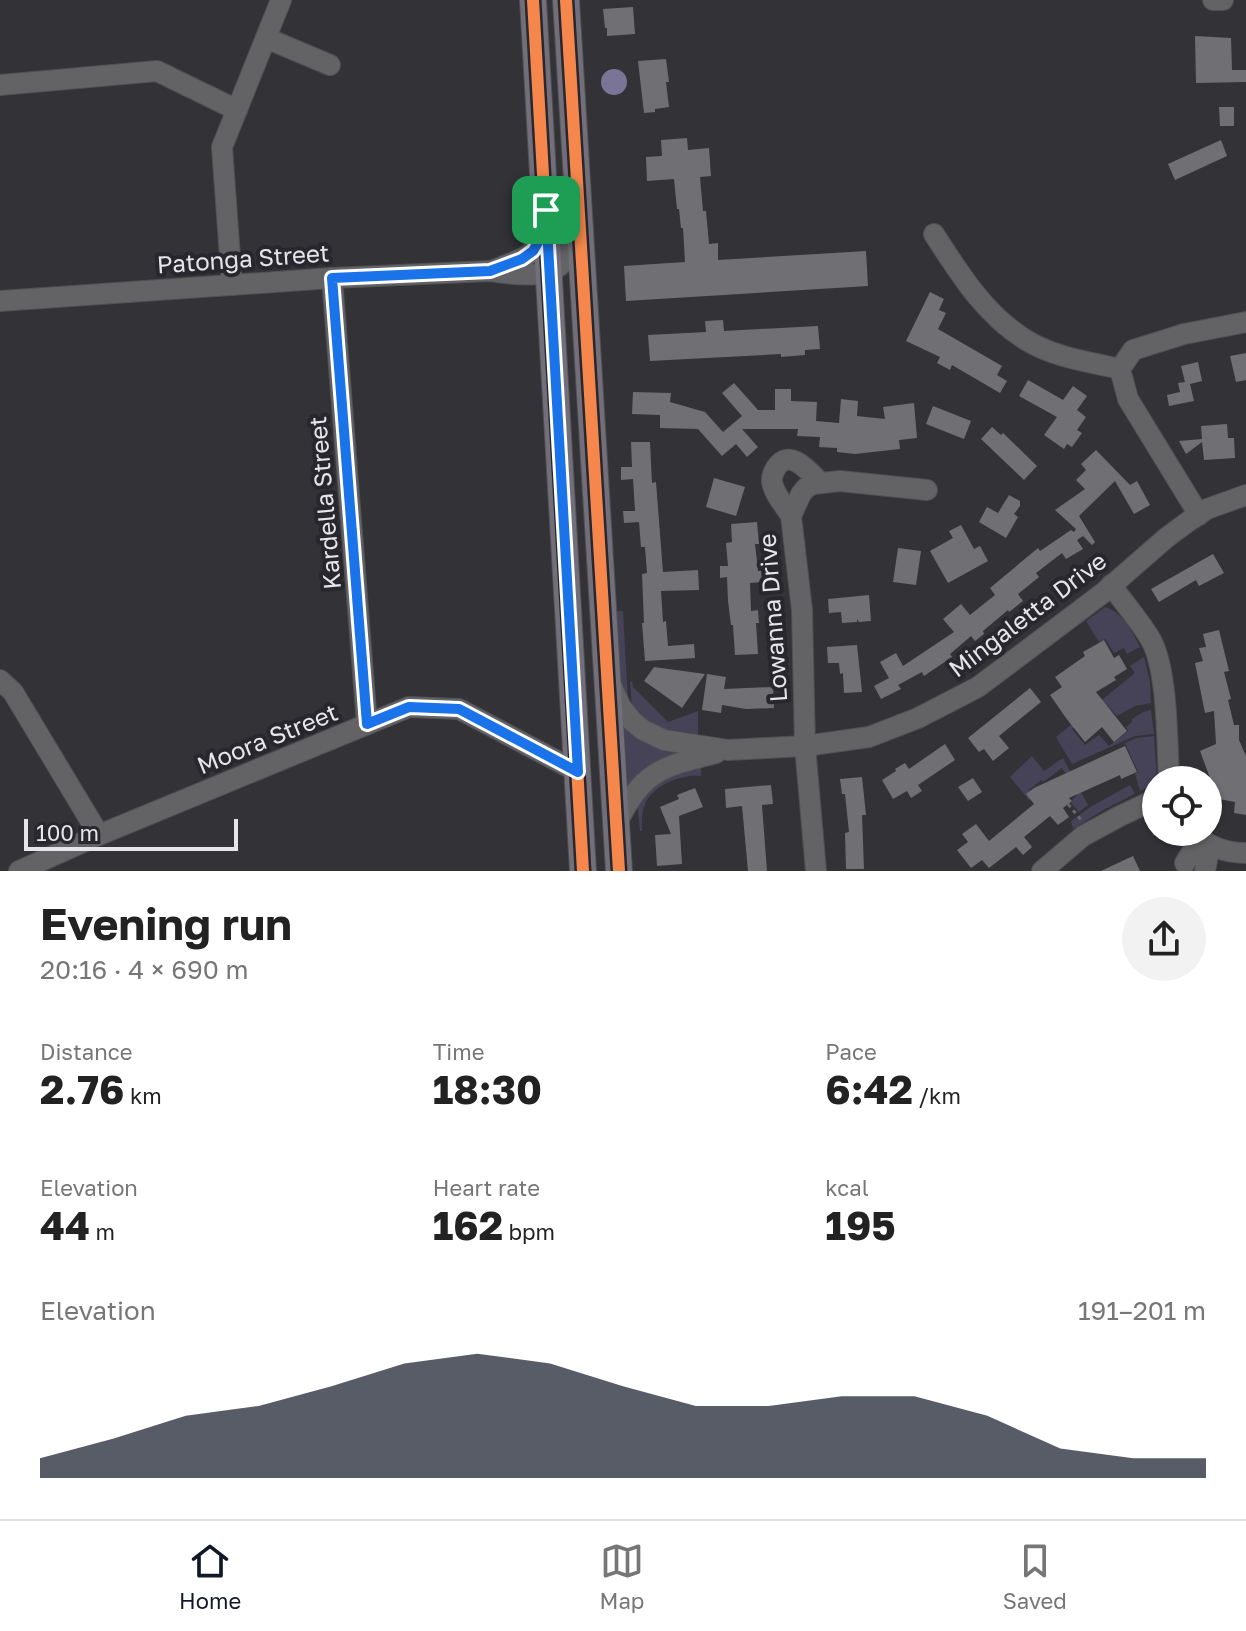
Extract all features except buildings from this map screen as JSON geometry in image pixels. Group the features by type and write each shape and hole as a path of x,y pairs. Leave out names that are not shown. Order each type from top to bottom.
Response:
{"main road":[{"path":"533,0 583,871"},
{"path":"566,0 619,871"}],"street":[{"path":"232,285 222,147 281,0"},
{"path":"1213,0 1223,0"},
{"path":"266,38 330,65"},
{"path":"0,85 157,71 237,110"},
{"path":"549,272 562,264 570,249 567,179 572,126"},
{"name":"Patonga Street","path":"490,271 522,259 533,251 540,239 546,210"},
{"path":"934,234 958,273 990,311 1027,341 1059,354 1120,369"},
{"name":"Patonga Street","path":"0,301 332,278 490,271 522,275 549,272"},
{"name":"Kardella Street","path":"332,278 367,724"},
{"path":"1199,515 1128,399 1120,369 1133,350 1184,334 1246,322"},
{"path":"791,516 772,482 773,472 779,463 787,459 795,460 821,483 840,481 927,490"},
{"name":"Lowanna Drive","path":"816,871 805,746 802,610 791,516 806,488 821,483"},
{"name":"Mingaletta Drive","path":"616,825 641,784 656,771 675,763 728,750 805,746 869,737 918,718 978,687 1103,593 1166,538 1207,509 1246,495"},
{"path":"1111,585 1151,640 1158,656 1165,705 1168,766"},
{"name":"Mingaletta Drive","path":"606,674 621,707 643,730 664,740 728,750"},
{"path":"0,680 13,692 99,835"},
{"name":"Moora Street","path":"19,871 409,707 459,709 578,772"},
{"path":"1042,871 1083,836 1142,806"},
{"path":"1185,863 1196,846"},
{"path":"1202,846 1205,871"},
{"path":"1215,846 1242,859"}],"shaded area":[{"path":"614,69 623,73 627,82 623,91 614,95 605,91 601,82 605,73"},
{"path":"1105,607 1122,618 1140,647 1127,654 1124,648 1114,653 1105,639 1099,642 1086,621"},
{"path":"614,611 623,611 628,701 620,680"},
{"path":"1144,657 1151,703 1135,706 1117,716 1104,702 1072,729 1085,745 1099,735 1109,746 1128,731 1126,727 1132,719 1151,710 1154,734 1135,736 1072,764 1056,737 1135,673 1130,666"},
{"path":"632,681 633,687 668,722 698,711 698,734 662,729 640,715 632,708"},
{"path":"624,725 680,754 628,788"},
{"path":"1154,736 1156,766 1142,766 1140,791 1135,774 1138,772 1125,743"},
{"path":"1032,756 1044,771 1063,758 1088,805 1079,812 1071,803 1079,793 1062,768 1029,790 1033,797 1029,800 1010,777"},
{"path":"701,767 701,776 677,779 654,791 644,807 640,831 637,800 657,779"},
{"path":"1130,785 1135,794 1073,829 1071,821"}],"cycle path":[{"path":"533,0 583,871"},
{"path":"566,0 619,871"}],"route":[{"path":"546,210 578,772 459,709 409,707 367,724 332,278 490,271 522,259 533,251 540,239 546,210"}]}
